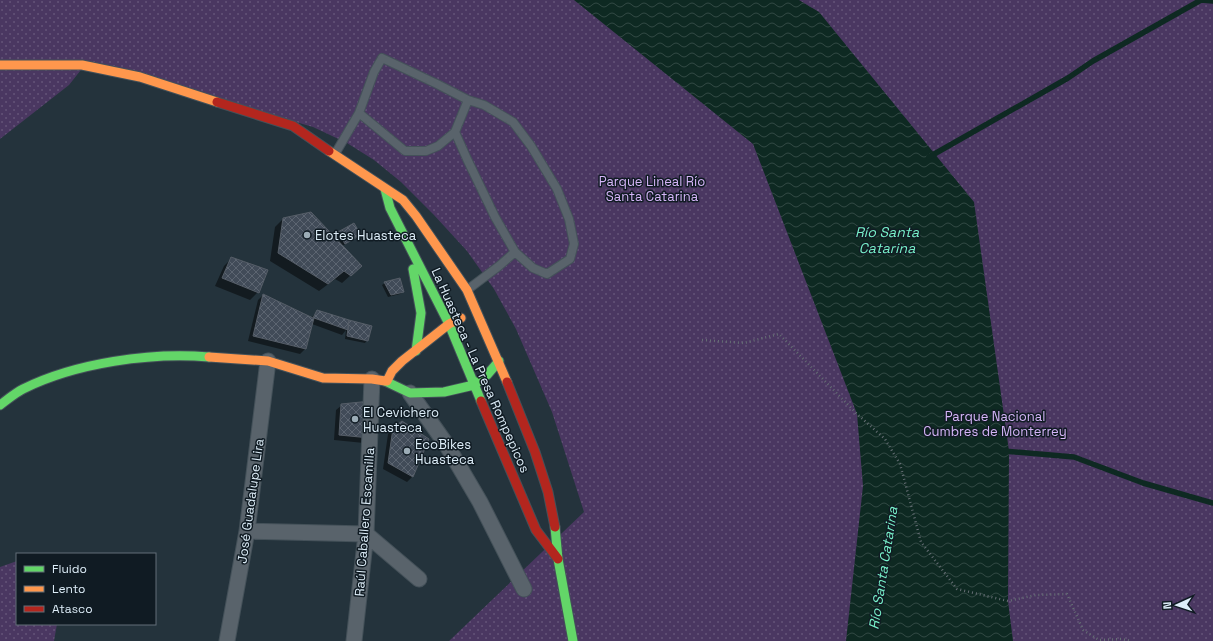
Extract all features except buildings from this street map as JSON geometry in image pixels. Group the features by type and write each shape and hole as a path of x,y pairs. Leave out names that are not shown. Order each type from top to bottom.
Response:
{"main road":[{"name":"La Huasteca - La Presa Rompepicos","path":"0,65 82,65 140,77 293,126 403,200 480,317 500,361 535,452 548,492 555,524 558,559 573,641"},
{"name":"La Huasteca - La Presa Rompepicos","path":"385,189 390,208 441,300 449,324 474,385 536,530 558,559"},
{"path":"403,231 416,280 421,313 416,352"},
{"path":"380,380 449,324 460,318 470,316 480,317"},
{"path":"0,405 20,390 48,378 77,369 140,358 187,355 268,361 323,378 380,380 410,393 444,392 474,385 487,375 500,361"}],"street":[{"name":"José Guadalupe Lira","path":"227,641 247,531 268,361"},
{"name":"Raúl Caballero Escamilla","path":"354,641 366,534 380,380"},
{"path":"410,393 446,444 480,502 524,589"},
{"path":"247,531 366,534 419,579"}],"lane":[{"path":"335,154 360,113 374,72 382,58 468,100 484,105 513,122 531,146 557,189 569,219 574,244 570,259 547,274 533,268 515,252 495,217 455,132"},
{"path":"360,113 405,151 426,151 438,146 455,132 468,100"},
{"path":"463,292 499,266 515,252"}],"path":[{"path":"702,340 744,344 779,334 857,414 885,439 900,464 921,542 957,589 1008,601 1036,596 1067,594 1083,630 1099,640 1122,639 1131,641"}],"green space":[{"name":"Parque Nacional Cumbres de Monterrey","path":"0,0 1213,0 1213,641 449,641 584,512 552,412 516,329 494,289 467,251 401,182 374,160 347,143 313,127 88,61 69,85 0,139"},
{"path":"16,561 16,625 57,625 54,641 0,641 0,567"}],"water":[{"name":"Río Santa Catarina","path":"574,0 799,0 819,12 974,202 1009,451 1008,601 1013,641 846,641 863,486 857,414 753,144"}],"waterway":[{"path":"929,157 1201,0 1213,1"},
{"path":"1003,451 1074,457 1143,483 1213,503"}],"traffic: fast":[{"path":"385,189 390,208 449,324 481,401"},
{"path":"413,269 421,313 416,351"},
{"path":"0,405 20,391 44,380 89,366 114,361 163,356 209,357"},
{"path":"385,381 410,393 444,392 474,385 487,375 499,361"},
{"path":"555,527 558,559 573,641"}],"traffic: slow":[{"path":"0,65 82,65 140,77 217,102"},
{"path":"329,151 403,200 416,216 467,290 507,382"},
{"path":"387,381 392,371 402,361 449,324 461,318"},
{"path":"209,357 268,361 323,378 372,379 385,381"}],"traffic: jam":[{"path":"217,102 293,126 329,151"},
{"path":"507,382 535,452 548,492 555,527"},
{"path":"481,401 536,530 558,559"}],"place":[{"name":"Elotes Huasteca","path":"307,235"},
{"name":"El Cevichero Huasteca","path":"355,419"},
{"name":"EcoBikes Huasteca","path":"407,451"}],"park label":[{"name":"Parque Lineal Río Santa Catarina","path":"652,188"}]}
